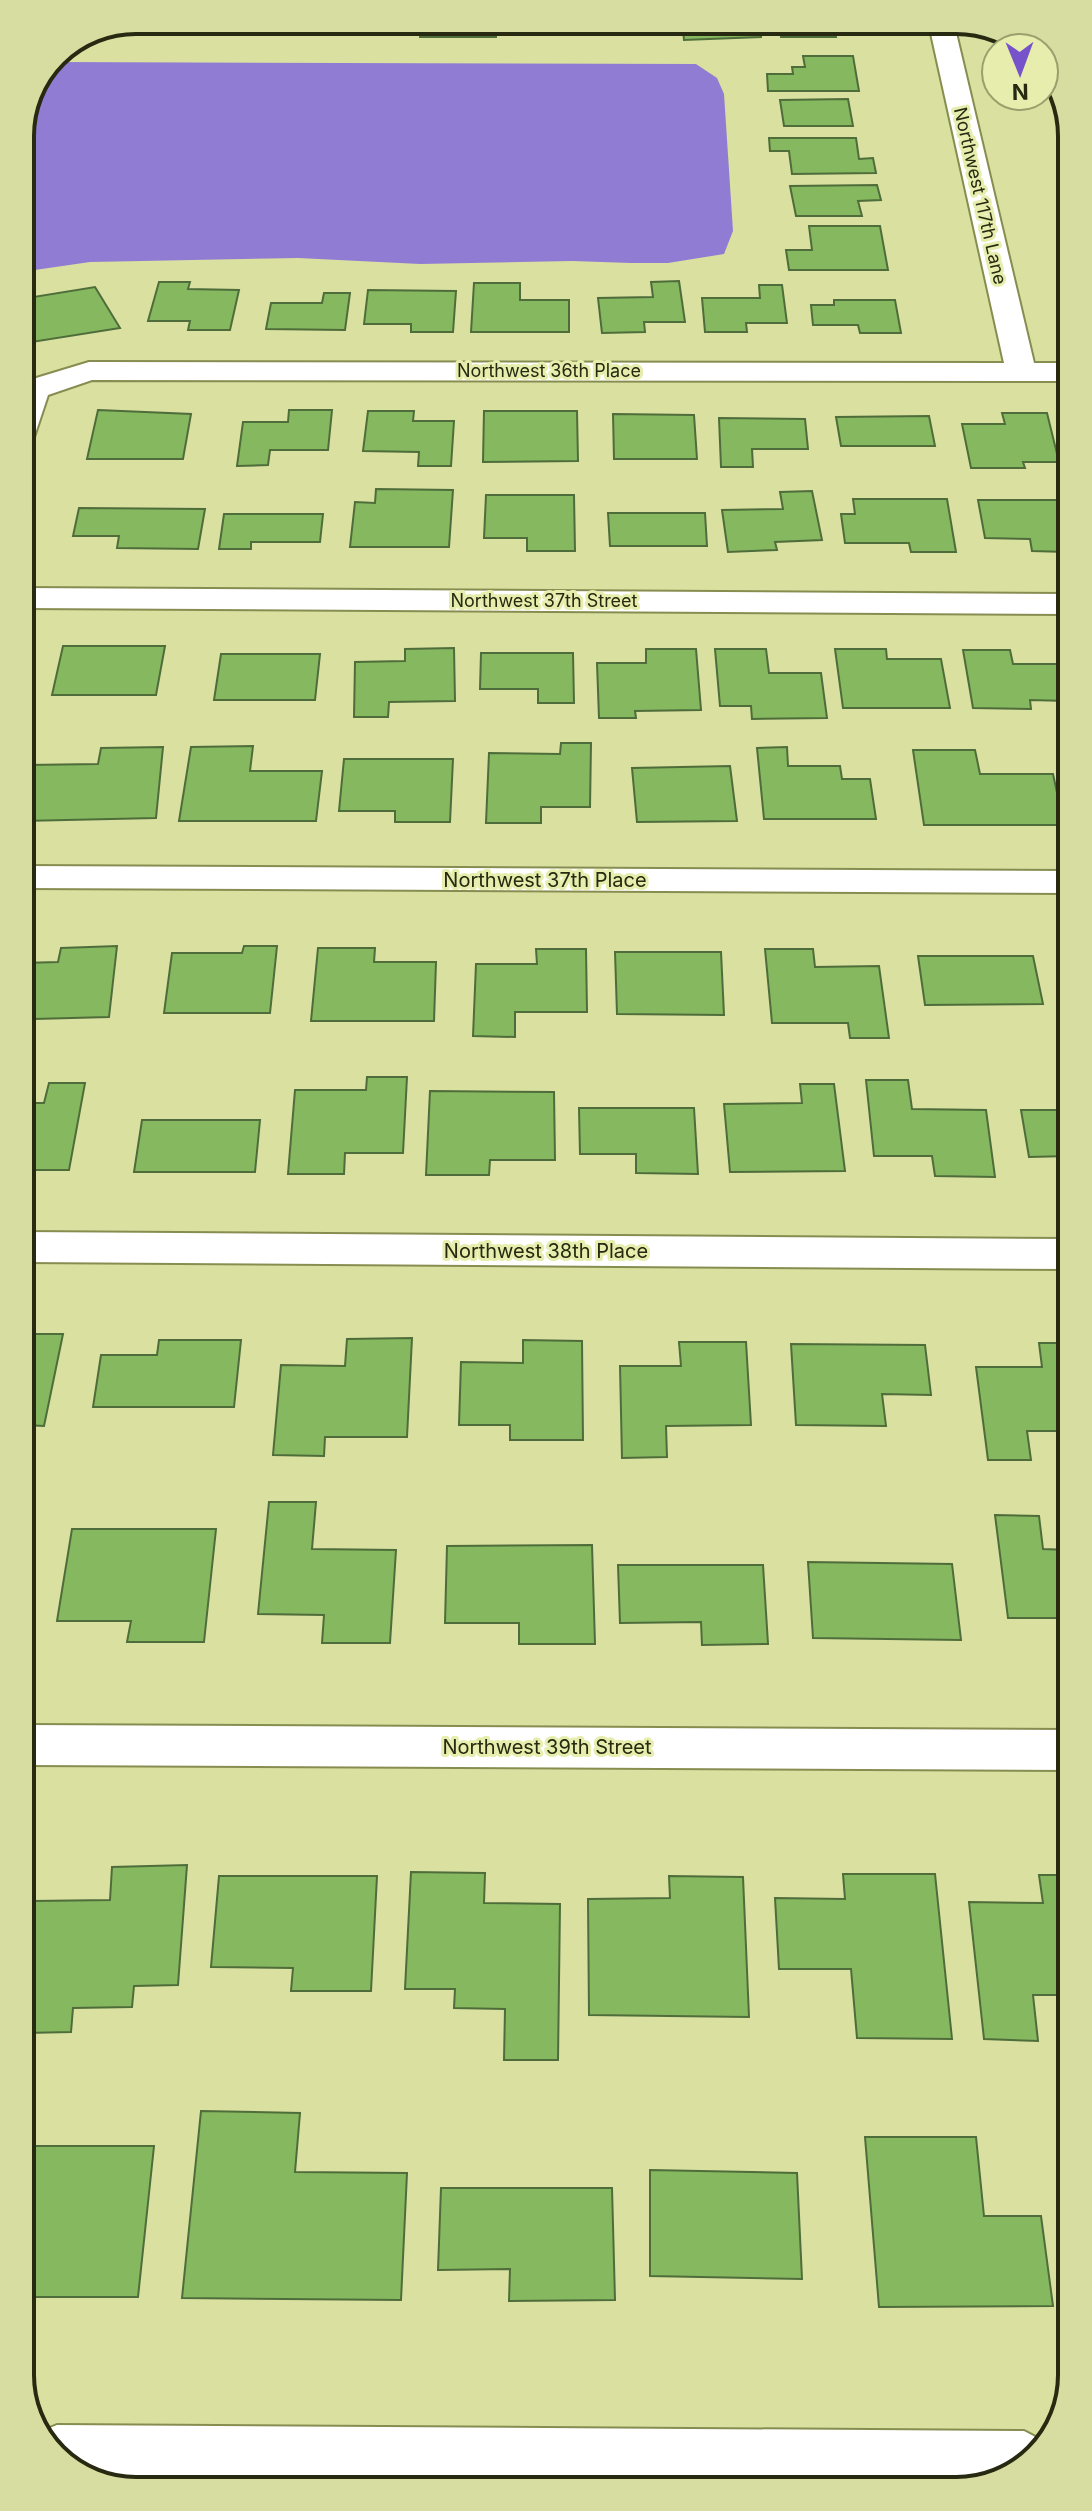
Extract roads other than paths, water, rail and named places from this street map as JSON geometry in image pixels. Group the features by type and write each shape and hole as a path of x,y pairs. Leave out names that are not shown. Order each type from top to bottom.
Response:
{"street":[{"name":"Northwest 117th Lane","path":"943,34 1021,372"},
{"name":"Northwest 36th Place","path":"34,389 89,371 1058,372"},
{"name":"Northwest 37th Street","path":"34,598 1058,604"},
{"name":"Northwest 37th Place","path":"34,877 1058,882"},
{"name":"Northwest 38th Place","path":"34,1247 1058,1254"},
{"name":"Northwest 39th Street","path":"34,1745 1058,1750"},
{"path":"73,2455 1010,2461"}]}
